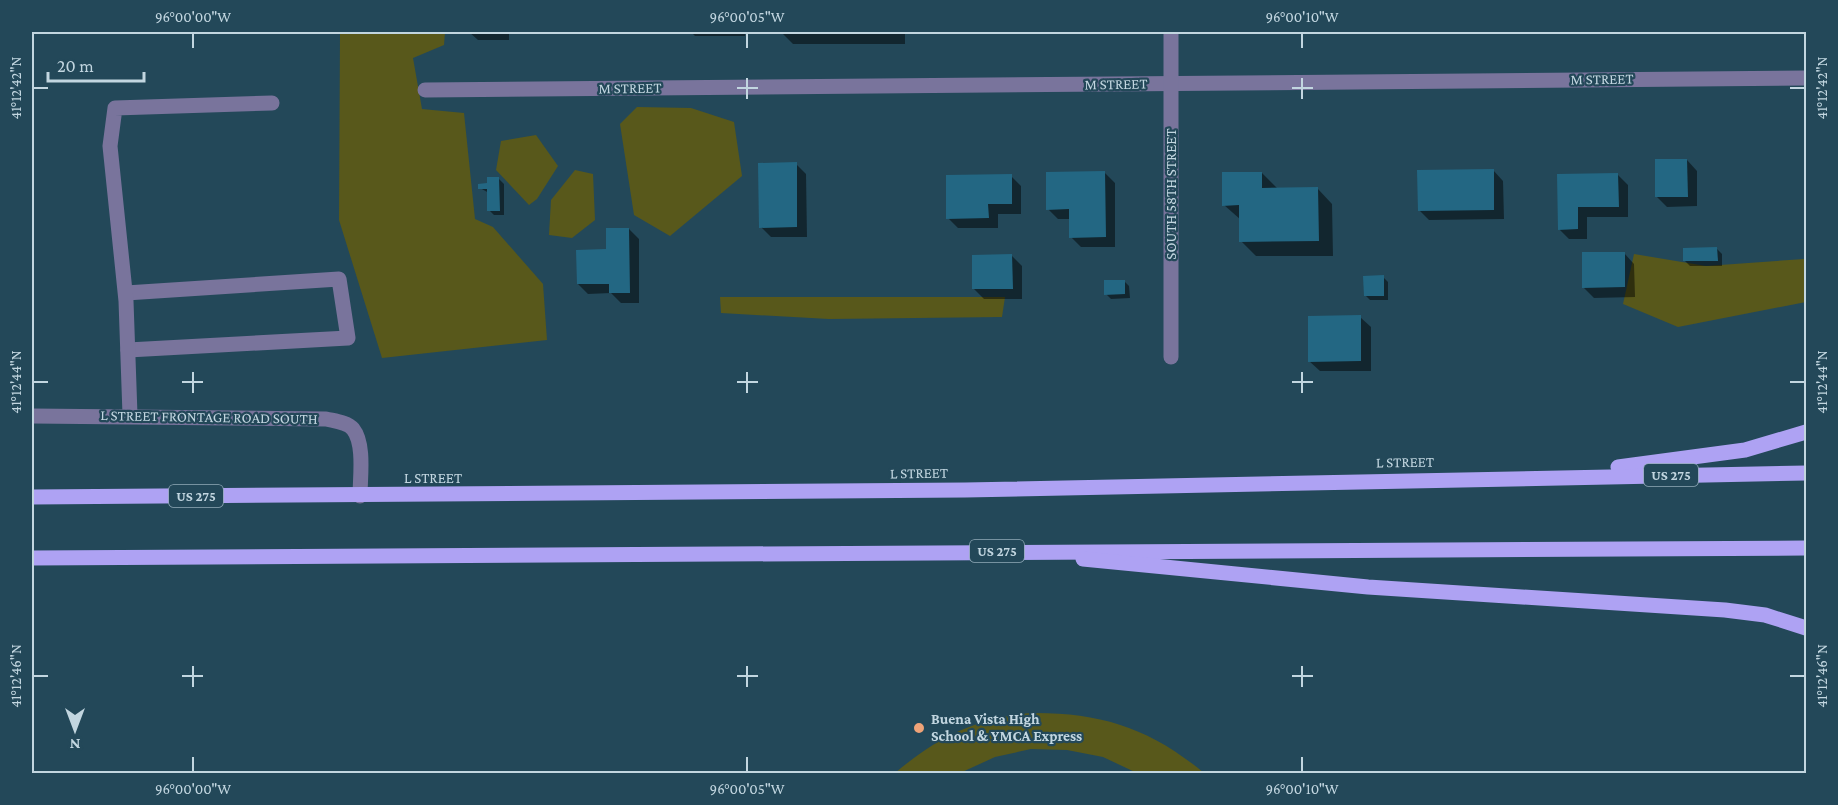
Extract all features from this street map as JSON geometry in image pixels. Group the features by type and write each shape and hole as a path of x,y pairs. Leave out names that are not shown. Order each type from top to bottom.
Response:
{"main road":[{"path":"1536,477 1733,452 1806,432"},
{"name":"L STREET","path":"32,497 965,490 1806,473"},
{"name":"US 275","path":"32,558 1806,548"},
{"path":"1008,551 1368,587 1725,610 1765,615 1806,628"}],"street":[{"name":"SOUTH 58TH STREET","path":"1171,32 1171,357"},
{"name":"M STREET","path":"425,90 1806,78"},
{"path":"130,415 126,293 110,146 115,108 272,103"},
{"path":"126,293 339,279 348,338 128,350"},
{"name":"L STREET FRONTAGE ROAD SOUTH","path":"32,416 130,415 326,419 342,422 353,429 359,444 360,496"}],"shaded area":[{"path":"340,32 445,32 444,45 413,58 422,109 464,113 475,219 493,227 543,284 547,340 382,358 339,220"},
{"path":"637,107 691,108 734,122 742,176 670,236 634,215 620,124"},
{"path":"536,135 558,166 537,199 529,205 496,170 501,141"},
{"path":"575,170 593,174 595,220 572,238 549,235 551,200"},
{"path":"1634,254 1706,266 1804,259 1806,302 1678,327 1623,304"},
{"path":"720,297 1005,297 1002,317 829,319 721,313"},
{"path":"1030,713 1079,716 1123,726 1164,744 1204,773 1137,773 1103,757 1067,750 1031,749 995,757 960,773 895,773 926,749 958,732 991,720"}],"building":[{"path":"1655,159 1687,159 1688,197 1655,197"},
{"path":"797,162 797,227 759,228 758,163"},
{"path":"1494,169 1494,210 1418,211 1417,170"},
{"path":"1105,171 1106,237 1069,238 1069,209 1046,210 1046,172"},
{"path":"1222,172 1262,172 1262,188 1318,187 1319,241 1239,242 1239,205 1222,206"},
{"path":"1618,173 1619,207 1578,207 1578,229 1558,230 1557,174"},
{"path":"1012,174 1012,204 988,204 989,218 946,219 946,175"},
{"path":"487,177 499,177 500,211 487,211 487,189 478,189 478,184 487,183"},
{"path":"606,228 629,228 630,293 609,293 609,284 577,284 576,250 606,249"},
{"path":"1717,247 1718,261 1683,261 1683,248"},
{"path":"1582,252 1625,252 1625,287 1582,288"},
{"path":"1012,254 1013,289 972,289 972,255"},
{"path":"1384,275 1384,296 1364,296 1363,276"},
{"path":"1104,280 1125,280 1125,294 1104,295"},
{"path":"1361,315 1361,361 1308,362 1308,316"}],"place":[{"name":"Buena Vista High School & YMCA Express","path":"919,728"}]}
